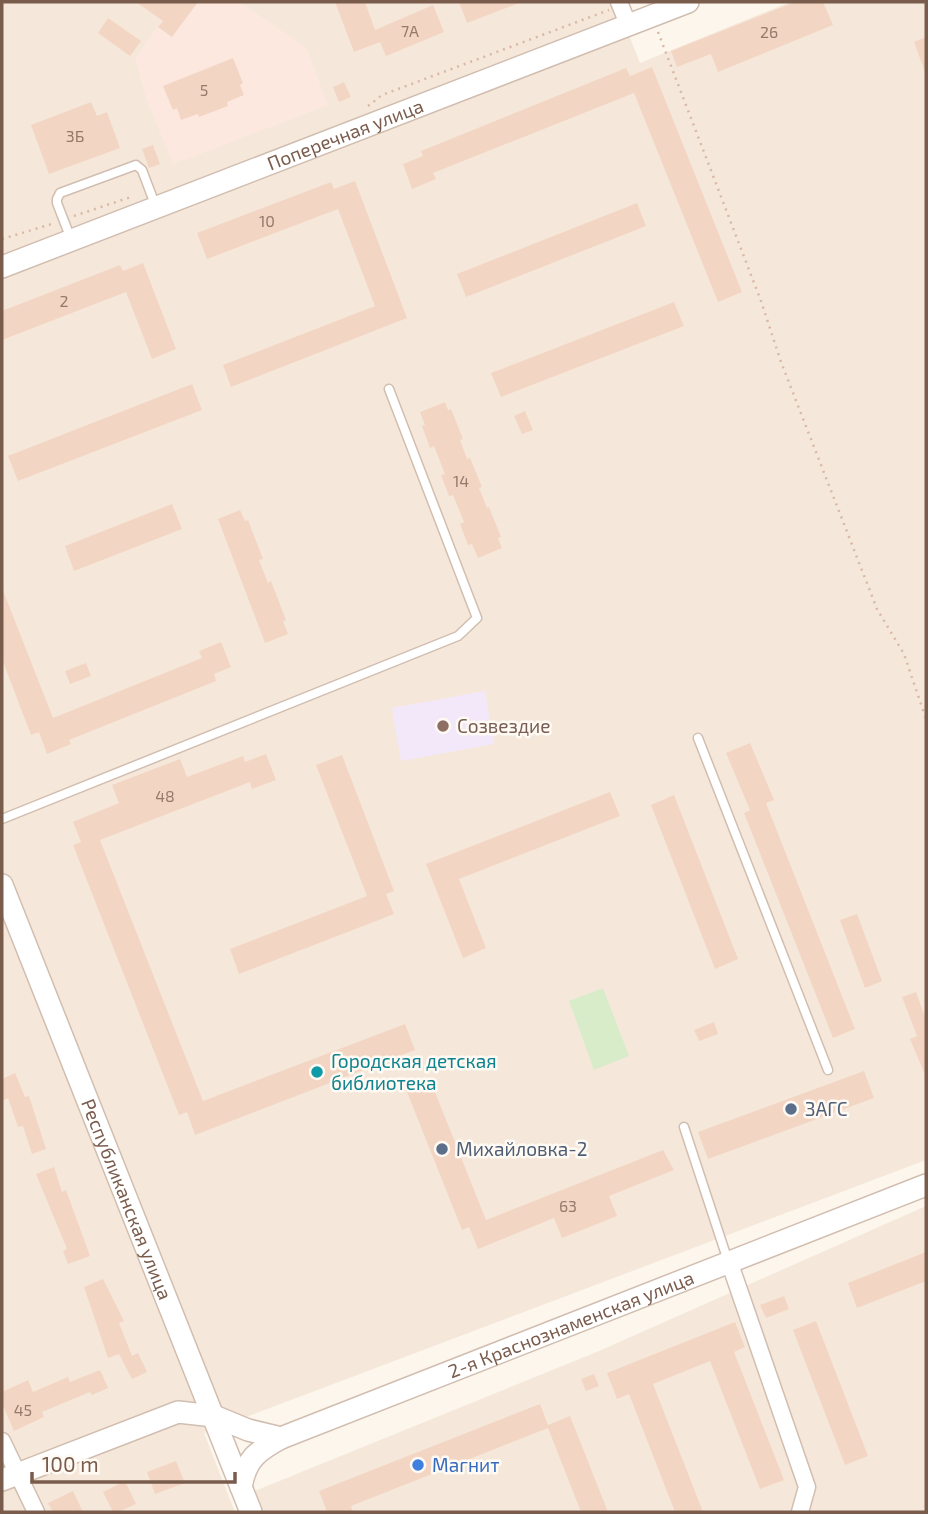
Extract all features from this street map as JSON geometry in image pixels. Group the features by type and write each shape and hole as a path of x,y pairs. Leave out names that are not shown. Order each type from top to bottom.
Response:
{"street":[{"name":"Поперечная улица","path":"2,267 71,240 153,199 622,10 652,16 688,2"},
{"name":"Республиканская улица","path":"2,885 80,1088 251,1512"},
{"name":"2-я Краснознаменская улица","path":"241,1487 244,1473 256,1451 281,1438 926,1185"},
{"path":"730,1264 807,1487 800,1512"},
{"path":"178,1412 188,1395 196,1371"},
{"path":"9,1477 178,1412 214,1416 248,1430 281,1438"},
{"path":"2,1441 9,1477 36,1512"}],"lane":[{"path":"71,240 57,203 58,195 132,166 140,167 153,199"},
{"path":"2,819 458,636 477,618 389,389"},
{"path":"698,738 828,1070"},
{"path":"684,1127 730,1264"}],"path":[{"path":"367,107 382,95 622,10"},
{"path":"652,16 761,301 781,362 877,609 904,654 926,719"},
{"path":"2,239 64,220 153,199"}],"shaded area":[{"path":"2,2 616,2 640,63 790,2 926,2 926,1160 204,1433 235,1512 2,1512"},
{"path":"176,2 240,2 306,48 328,105 173,164 146,97 135,58"},
{"name":"Созвездие","path":"485,691 494,744 401,761 392,708"},
{"path":"926,1206 926,1512 252,1512 245,1495 599,1351"}],"green space":[{"path":"603,988 629,1056 594,1070 569,1001"}],"building":[{"path":"136,2 198,2 172,37 158,27 163,21"},
{"path":"335,2 365,2 375,30 433,5 444,32 386,56 380,42 354,52"},
{"path":"459,2 519,2 519,3 467,23"},
{"path":"795,2 823,2 833,25 718,72 711,54 677,67 671,51"},
{"path":"108,18 141,41 130,56 98,33"},
{"path":"926,37 926,72 925,72 914,42"},
{"path":"233,58 243,83 240,85 244,95 227,102 228,106 199,117 198,114 181,120 177,108 173,110 163,86"},
{"path":"652,67 742,292 718,302 634,93 433,173 436,179 412,189 403,164 423,156 421,151 626,68 630,76"},
{"path":"344,82 351,97 339,102 333,87"},
{"path":"91,102 97,116 107,112 120,148 49,174 31,125"},
{"path":"153,145 160,164 149,168 142,149"},
{"path":"355,181 407,318 231,387 223,365 375,306 338,209 207,259 197,233 331,182 334,189"},
{"path":"637,203 646,226 466,297 457,274"},
{"path":"143,263 176,349 152,359 126,292 2,340 2,311 120,265 123,271"},
{"path":"674,302 684,326 501,397 491,373"},
{"path":"192,384 202,410 18,481 8,456"},
{"path":"445,402 448,410 451,409 463,439 460,440 467,459 470,458 482,487 479,488 501,537 498,538 502,548 478,558 472,544 468,545 460,524 464,522 453,495 449,496 441,475 445,474 434,446 430,448 422,426 425,425 420,412"},
{"path":"525,411 533,430 522,434 514,416"},
{"path":"172,504 182,529 74,571 65,546"},
{"path":"240,510 245,521 248,520 263,559 259,560 268,583 271,581 286,620 283,621 288,634 265,643 218,519"},
{"path":"2,588 53,718 202,658 199,651 221,642 231,667 214,674 216,681 69,740 71,744 47,754 39,732 31,735 2,659"},
{"path":"86,663 91,676 70,684 65,671"},
{"path":"750,743 774,800 766,803 855,1029 833,1038 744,813 750,810 726,753"},
{"path":"266,754 276,780 252,789 250,782 100,840 203,1101 405,1024 415,1050 195,1135 187,1112 179,1115 73,845 81,842 73,822 119,803 112,785 180,759 187,777 243,756 245,762"},
{"path":"342,755 394,891 386,894 394,914 239,974 230,949 367,896 316,765"},
{"path":"610,792 620,816 459,879 486,948 463,958 426,864"},
{"path":"674,795 738,959 715,969 651,805"},
{"path":"857,914 882,981 865,988 840,920"},
{"path":"916,992 926,1020 926,1077 910,1039 917,1036 902,997"},
{"path":"714,1022 718,1034 699,1041 694,1030"},
{"path":"864,1071 874,1098 708,1159 698,1132"},
{"path":"15,1073 25,1097 29,1096 46,1149 32,1154 23,1126 18,1127 8,1098 2,1101 2,1079"},
{"path":"431,1082 486,1220 663,1150 674,1170 609,1196 617,1216 562,1238 554,1218 478,1249 469,1227 462,1230 407,1092"},
{"path":"54,1167 62,1192 66,1190 90,1256 68,1264 63,1251 67,1249 36,1174"},
{"path":"926,1252 926,1281 857,1308 848,1283"},
{"path":"103,1279 124,1321 119,1323 132,1356 138,1353 147,1372 132,1379 119,1354 108,1358 84,1287"},
{"path":"784,1296 789,1309 766,1318 760,1305"},
{"path":"816,1321 868,1456 845,1465 793,1330"},
{"path":"735,1322 745,1347 734,1352 784,1480 760,1489 710,1361 653,1384 703,1512 675,1512 629,1394 617,1399 607,1373"},
{"path":"100,1370 108,1388 92,1395 90,1392 42,1412 44,1417 14,1431 2,1403 2,1392 28,1380 33,1392 68,1377 70,1382"},
{"path":"594,1374 599,1386 586,1391 581,1379"},
{"path":"540,1404 548,1425 570,1416 608,1512 581,1512 548,1428 351,1506 353,1512 327,1512 319,1491"},
{"path":"176,1461 185,1483 155,1494 147,1472"},
{"path":"125,1481 136,1504 113,1512 103,1492"},
{"path":"73,1491 83,1512 53,1512 48,1503"}],"place":[{"name":"Созвездие","path":"443,726"},
{"name":"Городская детская библиотека","path":"317,1072"},
{"name":"ЗАГС","path":"791,1109"},
{"name":"Михайловка-2","path":"442,1149"},
{"name":"Магнит","path":"418,1465"}]}
